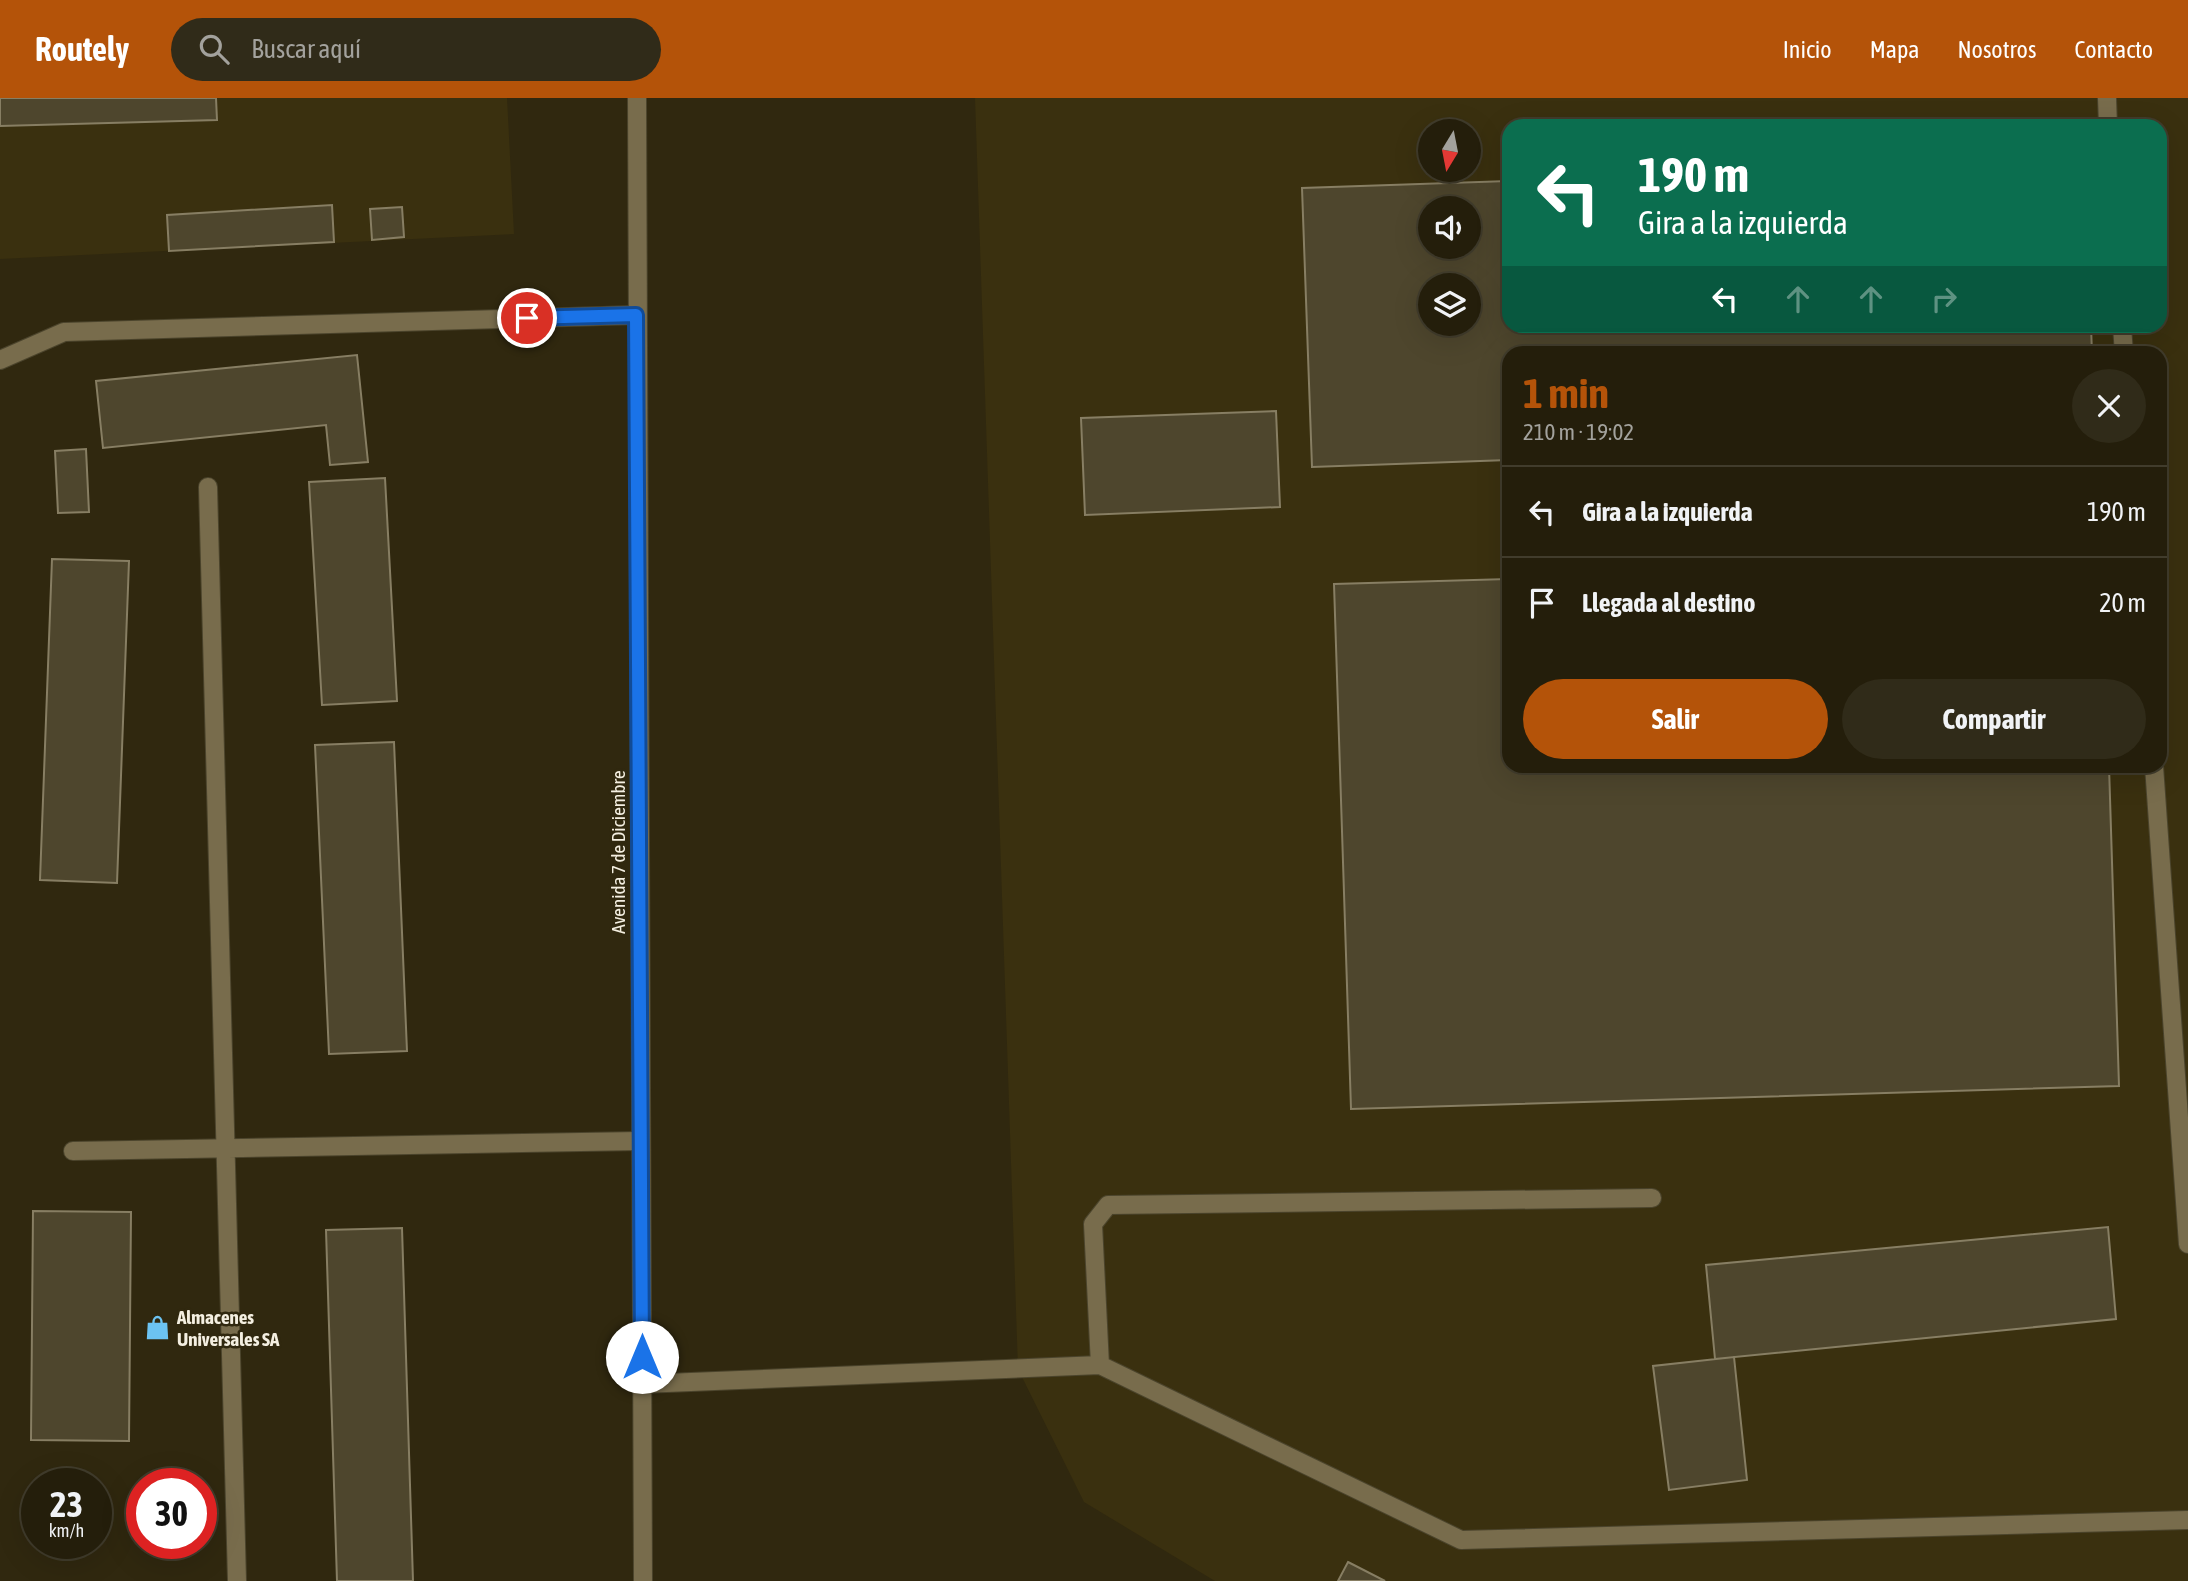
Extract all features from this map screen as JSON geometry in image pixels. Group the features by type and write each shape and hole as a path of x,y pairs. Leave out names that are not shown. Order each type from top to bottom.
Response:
{"street":[{"name":"Avenida 7 de Diciembre","path":"637,98 634,123 643,1581"},
{"path":"2107,98 2108,119"},
{"path":"0,360 64,332 636,315"},
{"path":"208,487 237,1581"},
{"path":"2155,773 2188,1244"},
{"path":"73,1151 640,1142"},
{"path":"1100,1365 1093,1224 1108,1205 1651,1199"},
{"path":"642,1384 1100,1365 1461,1540 2188,1520"}],"shaded area":[{"path":"0,98 507,98 514,234 0,259"},
{"path":"975,98 2188,98 2188,1581 1215,1581 1084,1502 1018,1369"}],"building":[{"path":"0,98 216,98 217,120 0,126"},
{"path":"1502,181 1502,333 2091,333 2092,346 1502,346 1502,460 1312,467 1302,188"},
{"path":"332,205 334,242 169,251 167,215"},
{"path":"402,207 404,237 372,240 370,209"},
{"path":"357,355 368,462 330,465 326,425 103,448 96,381"},
{"path":"1276,411 1280,507 1085,515 1081,418"},
{"path":"86,449 89,512 58,513 55,451"},
{"path":"385,478 397,701 322,705 309,482"},
{"path":"52,559 129,561 117,883 40,880"},
{"path":"1502,579 1502,773 2109,773 2119,1086 1351,1109 1334,584"},
{"path":"394,742 407,1051 329,1054 315,745"},
{"path":"33,1211 131,1212 129,1441 31,1440"},
{"path":"2108,1227 2116,1319 1715,1359 1706,1265"},
{"path":"402,1228 413,1581 337,1581 326,1230"},
{"path":"1734,1357 1747,1480 1669,1490 1653,1366"},
{"path":"1348,1562 1385,1581 1338,1581"}],"place":[{"name":"Almacenes Universales SA","path":"157,1328"}],"route":[{"path":"527,318 636,315 642,1357"}]}
